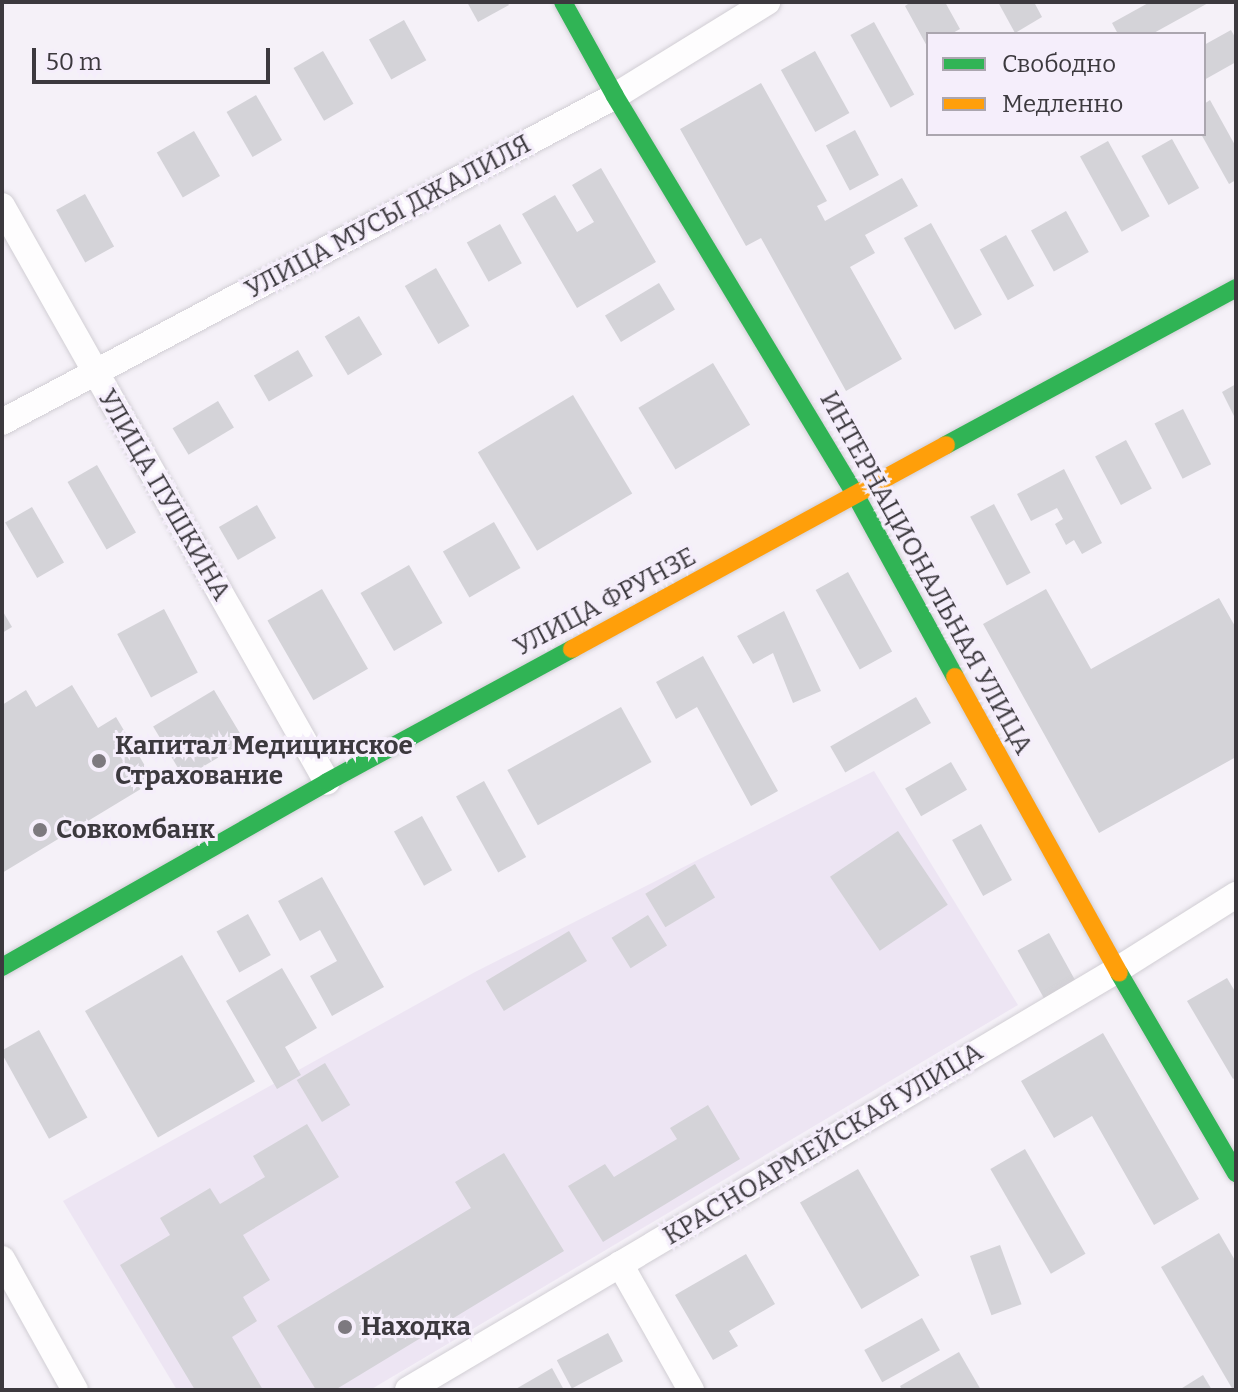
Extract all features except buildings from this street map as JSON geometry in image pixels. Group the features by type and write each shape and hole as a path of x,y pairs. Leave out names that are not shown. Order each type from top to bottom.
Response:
{"street":[{"name":"ИНТЕРНАЦИОНАЛЬНАЯ УЛИЦА","path":"563,2 615,96 856,496 1117,970 1236,1173"},
{"name":"УЛИЦА МУСЫ ДЖАЛИЛЯ","path":"2,422 615,96 767,2"},
{"name":"УЛИЦА ПУШКИНА","path":"2,206 327,782"},
{"name":"УЛИЦА ФРУНЗЕ","path":"2,967 327,782 1236,288"},
{"name":"КРАСНОАРМЕЙСКАЯ УЛИЦА","path":"408,1390 1117,970 1236,895"},
{"path":"2,1259 75,1390"},
{"path":"620,1264 691,1390"}],"shaded area":[{"path":"874,771 1018,1005 370,1390 177,1390 63,1201 475,972"}],"traffic: fast":[{"path":"563,2 615,96 856,496 955,677"},
{"path":"946,445 1236,288"},
{"path":"2,967 327,782 572,649"},
{"path":"1119,973 1236,1173"}],"traffic: slow":[{"path":"572,649 946,445"},
{"path":"955,677 1119,973"}],"place":[{"name":"Капитал Медицинское Страхование","path":"99,761"},
{"name":"Совкомбанк","path":"40,830"},
{"name":"Находка","path":"345,1327"}]}
